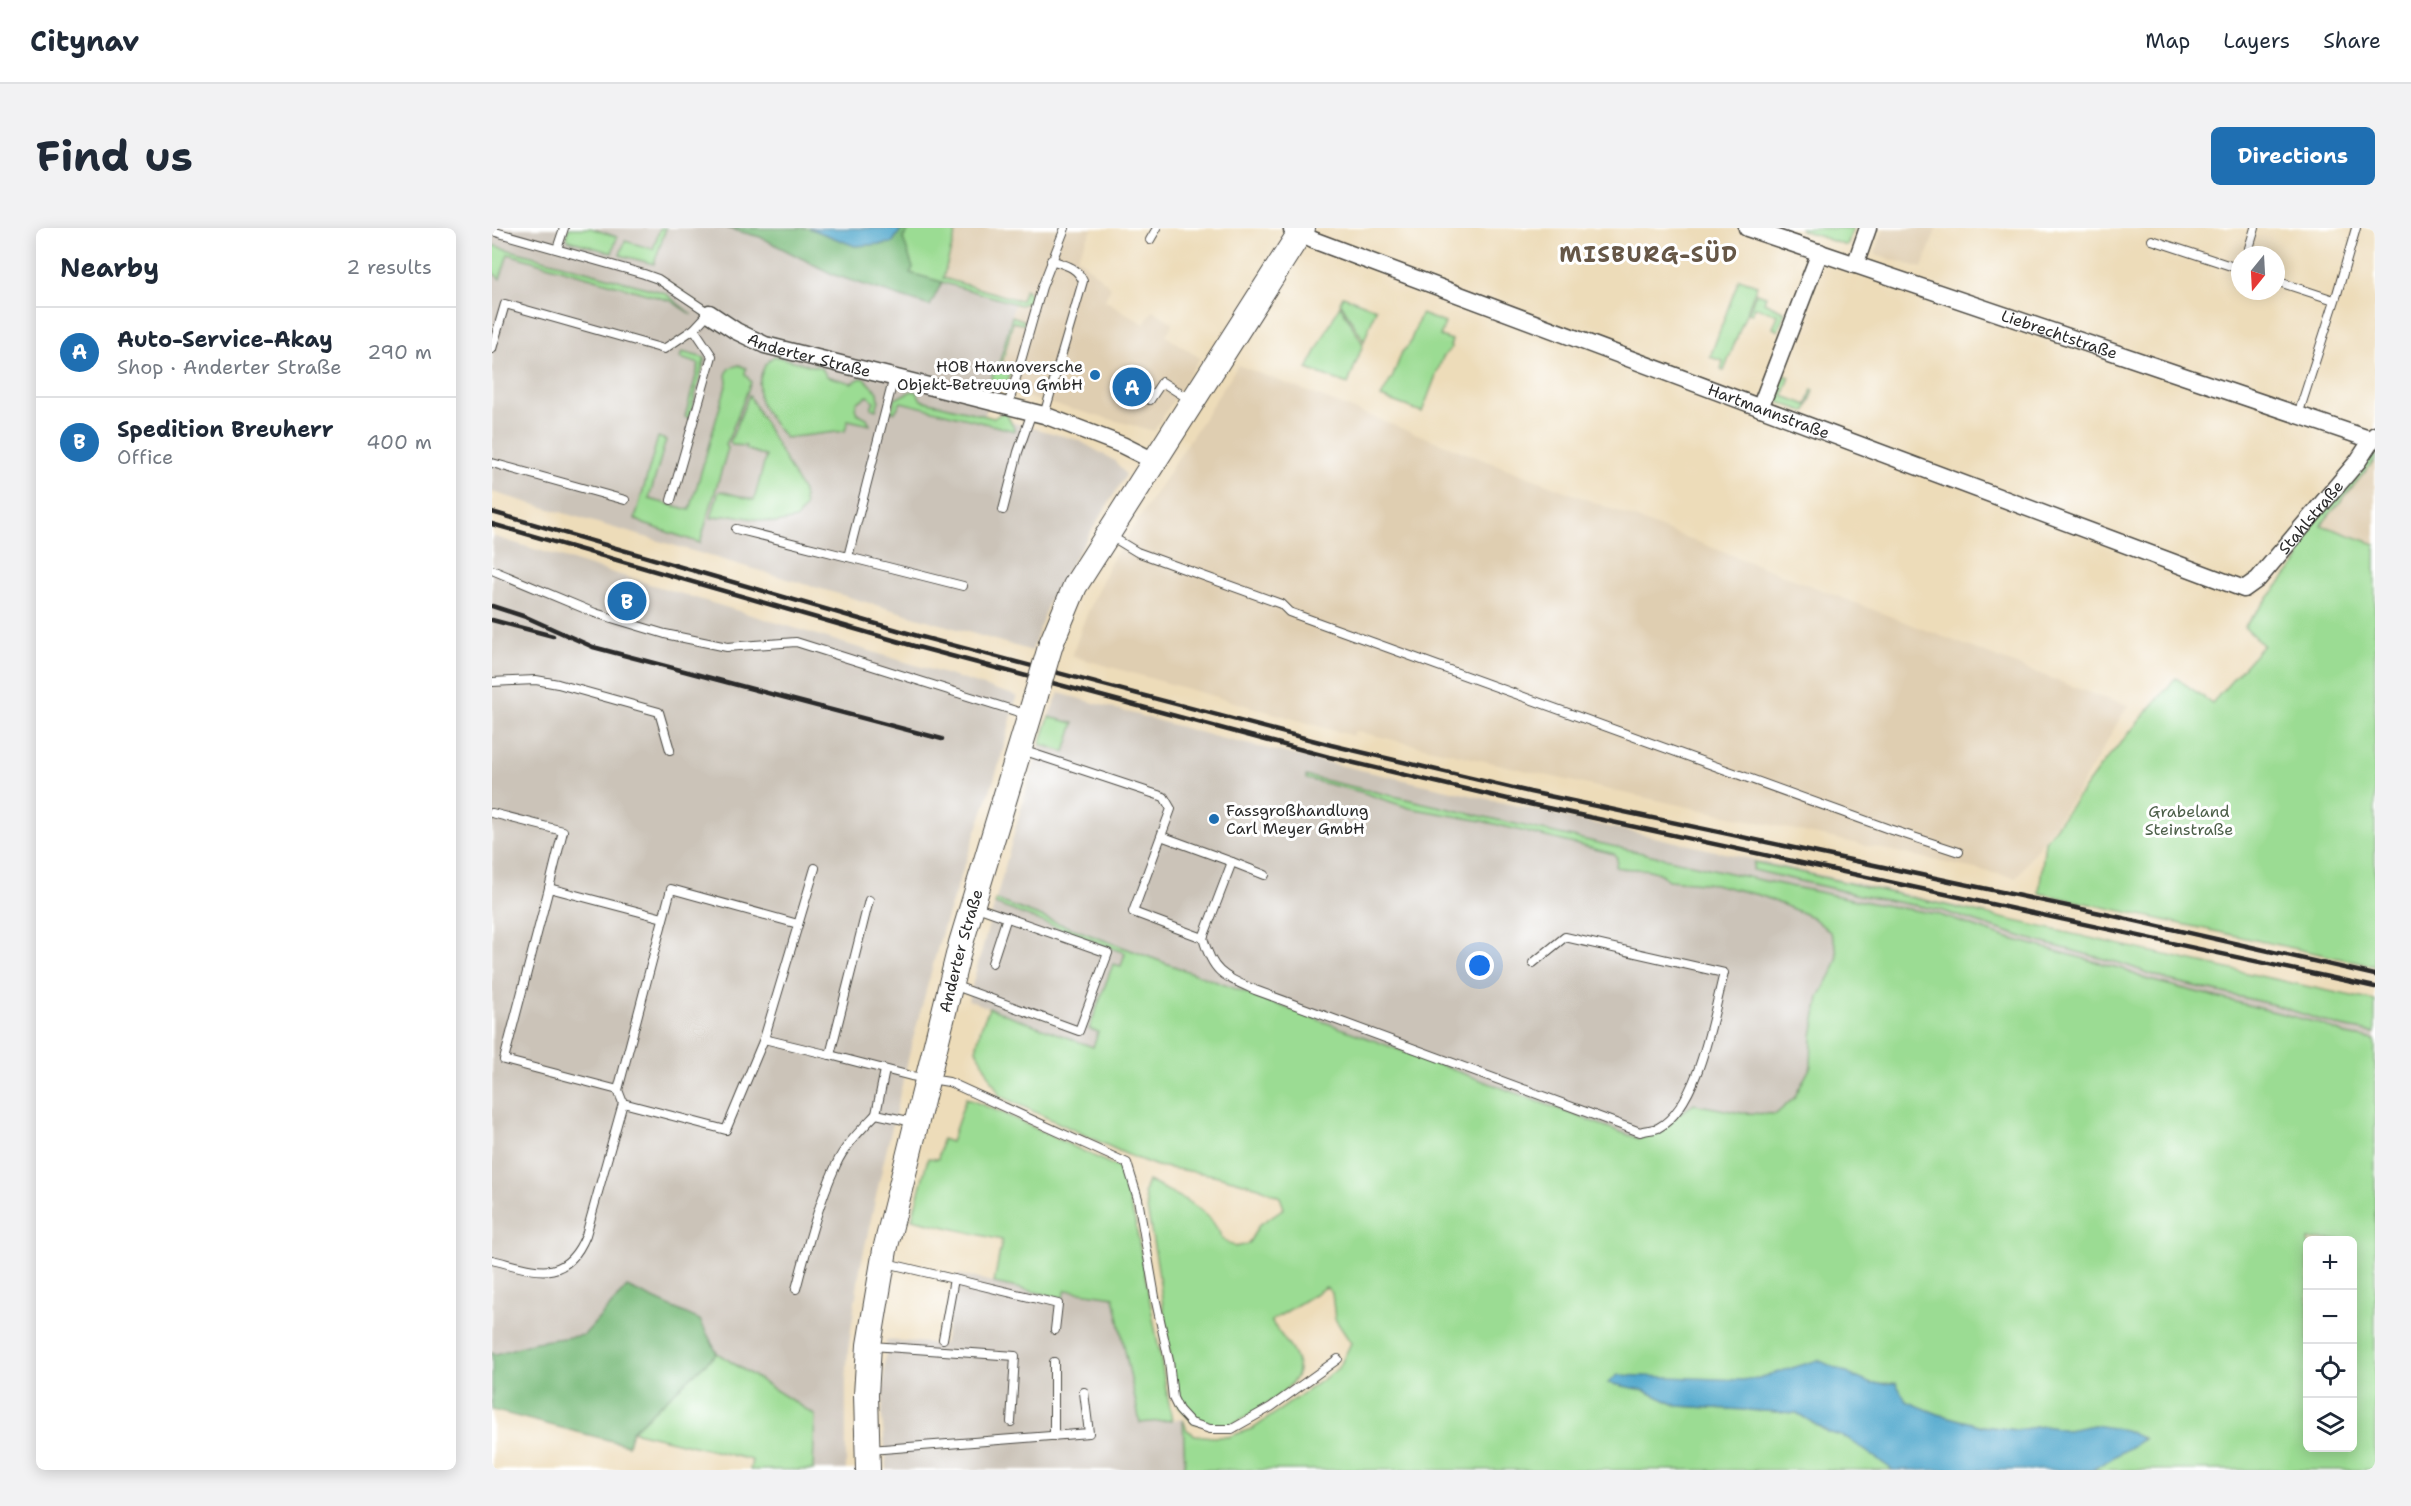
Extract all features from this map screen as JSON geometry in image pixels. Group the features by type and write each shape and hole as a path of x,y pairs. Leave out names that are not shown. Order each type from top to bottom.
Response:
{"main road":[{"name":"Anderter Straße","path":"867,1460 866,1395 869,1345 905,1121 927,1078 972,906 1051,644 1075,586 1192,402 1297,230"}],"street":[{"name":"Liebrechtstraße","path":"1747,228 1784,234 1820,252 1855,265 2298,415 2374,438"},
{"path":"1855,265 1868,228"},
{"name":"Hartmannstraße","path":"1297,230 1760,408 2238,587"},
{"path":"1760,408 1820,252"},
{"name":"Anderter Straße","path":"709,313 736,331 765,345 1038,413 1122,445 1154,462"},
{"name":"Stahlstraße","path":"2238,587 2246,589 2258,579 2358,461 2374,438"}],"lane":[{"path":"557,249 564,228"},
{"path":"1008,406 1051,260 1065,228"},
{"path":"1150,240 1157,228"},
{"path":"2250,246 2255,228"},
{"path":"2298,415 2356,228"},
{"path":"492,231 644,273 658,279 709,313 694,329 664,349 505,304 492,349"},
{"path":"2152,240 2231,266"},
{"path":"1004,510 1018,452 1038,413 1083,281 1079,272 1072,267 1051,260"},
{"path":"2285,284 2331,299"},
{"path":"671,500 712,356 694,329"},
{"path":"848,557 894,377"},
{"path":"1150,400 1162,382 1192,402"},
{"path":"492,463 625,500"},
{"path":"735,529 963,586"},
{"path":"1107,534 1137,552 1281,604 1289,612 1959,852"},
{"path":"492,570 595,613 664,634 727,647 796,642 1032,705"},
{"path":"492,682 536,680 659,712 670,750"},
{"path":"1018,749 1164,797 1171,809 1132,912 1203,938"},
{"path":"492,813 563,831 504,1060 618,1090"},
{"path":"1161,836 1264,875"},
{"path":"1232,862 1203,938 1209,960 1228,978 1640,1132 1657,1128 1670,1117 1686,1096 1698,1072 1724,973 1565,937 1533,963"},
{"path":"623,1103 726,1130 764,1039 816,868"},
{"path":"549,888 663,918"},
{"path":"492,1260 543,1272 560,1268 581,1247 623,1103 618,1090 671,889 798,924"},
{"path":"830,1056 869,900"},
{"path":"950,984 1079,1031 1108,953 972,906"},
{"path":"992,963 1007,917"},
{"path":"764,1039 885,1070 949,1082 1127,1163 1138,1199 1155,1297 1169,1360 1173,1398 1179,1410 1191,1424 1210,1429 1232,1429 1271,1407 1338,1359"},
{"path":"796,1289 808,1243 836,1163 876,1114 885,1070"},
{"path":"876,1114 905,1121"},
{"path":"883,1262 1058,1304 1054,1330"},
{"path":"943,1339 954,1279"},
{"path":"869,1345 1015,1356 1011,1422"},
{"path":"1054,1362 1054,1436"},
{"path":"867,1460 1089,1433 1084,1392"}],"shaded area":[{"path":"492,228 809,228 910,273 1015,302 985,415 1078,440 1115,461 1126,475 1050,598 1032,651 492,492"},
{"path":"933,228 1093,228 1077,257 1111,287 1105,300 1144,324 1153,310 1173,323 1166,336 1200,358 1154,431 991,388 1015,302 910,273"},
{"path":"1884,228 1936,230 1922,268 1878,256 1875,253"},
{"path":"1238,365 2100,697 2128,705 2078,791 2016,878 1605,789 1355,731 1353,736 1072,656 1084,621 1109,565"},
{"path":"2375,460 2375,544 2321,526"},
{"path":"492,536 1017,696 1000,762 943,928 912,1043 860,1269 848,1351 846,1470 750,1470 752,1460 632,1431 628,1445 492,1410"},
{"path":"1059,693 1220,738 1948,904 2144,952 2375,1001 2375,1091 1779,1192 1125,953 1093,1047 968,1000 1027,787 1049,715"},
{"path":"958,1274 1063,1298 1066,1290 1114,1297 1140,1423 1183,1419 1185,1470 887,1470 882,1416 886,1340 944,1344"}],"green space":[{"path":"569,228 591,228 617,237 612,253 568,240 566,235"},
{"path":"660,228 666,228 654,264 620,255 625,241 653,249"},
{"path":"726,228 809,228 855,246 892,243 902,228 910,228 903,238 913,268 910,273 942,282 930,306 834,275 760,237"},
{"path":"910,228 957,228 943,278 1018,300 1021,300 1025,289 1030,294 1029,302 1020,305 910,273 903,238"},
{"path":"1800,228 1853,228 1847,246"},
{"path":"492,245 665,293 692,315 671,301 508,254 500,279 492,272"},
{"path":"1739,279 1757,285 1724,371 1721,370 1723,361 1710,357"},
{"path":"1756,293 1766,296 1764,302 1785,312 1778,331 1773,328 1778,315 1755,307 1752,314 1748,313"},
{"path":"1343,296 1376,309 1364,341 1340,302"},
{"path":"1340,305 1363,344 1348,384 1307,369"},
{"path":"1421,314 1445,323 1440,336 1452,340 1450,346 1452,347 1443,357 1422,412 1381,397 1393,376 1402,352 1409,345"},
{"path":"1012,316 1023,320 1025,325 1013,322 1001,367 1010,370 1010,375 1002,387 990,384 994,368 999,365"},
{"path":"682,352 705,358 689,418 685,417 699,364 680,358"},
{"path":"774,356 821,368 827,376 851,383 861,378 865,379 878,392 879,400 876,410 871,408 874,401 868,396 857,402 855,408 857,413 867,418 870,425 848,420 845,431 785,438 760,402 761,375 767,362"},
{"path":"739,365 746,368 745,374 751,382 726,445 728,448 700,543 635,519 658,437 666,440 649,499 690,510 727,382 726,375 729,368"},
{"path":"1784,375 1790,377 1783,396 1807,405 1812,389 1814,390 1806,412 1778,402 1776,398"},
{"path":"912,391 917,392 921,400 994,418 1003,412 1007,414 1015,431 901,402 895,412 891,412 895,399"},
{"path":"749,395 803,492 805,507 796,519 776,523 732,515 711,518 718,493 721,491 754,500 766,456 745,449 746,446 732,445 730,442"},
{"name":"Grabeland Steinstraße","path":"2375,451 2375,460 2321,525 2375,544 2375,966 2039,893 2045,841 2100,767 2176,678 2212,703 2263,645 2244,627 2297,563 2300,557 2290,550"},
{"path":"1049,717 1074,723 1065,752 1040,744"},
{"path":"1306,776 1765,881 1937,914 2004,937 2122,969 2145,979 2318,1023 2346,1035 2375,1040 2375,1470 2092,1470 2144,1438 2094,1425 2067,1431 2044,1426 2016,1430 1982,1426 1938,1414 1905,1401 1896,1383 1871,1384 1818,1361 1759,1378 1742,1380 1609,1382 1643,1390 1678,1406 1797,1413 1828,1432 1847,1437 1893,1470 1185,1470 1183,1419 1187,1430 1195,1435 1228,1437 1254,1428 1339,1368 1351,1343 1335,1319 1332,1293 1326,1287 1271,1321 1292,1351 1298,1370 1289,1386 1268,1404 1225,1428 1192,1422 1177,1404 1157,1263 1144,1192 1148,1181 1181,1197 1201,1211 1217,1228 1222,1239 1235,1247 1248,1244 1259,1225 1284,1208 1280,1197 1259,1187 1214,1175 1157,1166 1000,1096 976,1050 989,1008 1093,1047 1098,1032 1089,1029 1113,964 1121,966 1125,953 995,904 996,900 1639,1139 1694,1104 1741,1113 1776,1114 1794,1098 1811,1066 1812,1036 1819,997 1837,959 1836,946 1831,933 1812,917 1762,896 1714,884 1668,880 1650,870 1616,867 1617,858 1614,854 1482,821 1409,808 1361,792 1306,779"},
{"path":"1754,862 2375,1001 2375,1033 2342,1027 2275,1005 2168,980 2123,964 2029,939 1940,910 1864,896 1753,870"},
{"path":"966,1098 1119,1168 1135,1221 1172,1420 1140,1423 1114,1297 1066,1290 1063,1298 994,1283 1002,1240 912,1219 928,1158 938,1159 942,1139 951,1142"},
{"path":"627,1287 700,1320 717,1353 632,1431 628,1445 492,1410 492,1353 496,1354 536,1342 584,1335"},
{"path":"717,1353 815,1415 813,1470 750,1470 752,1460 632,1431"}],"water":[{"path":"809,228 902,228 892,243 855,246"},
{"path":"1818,1360 1871,1384 1896,1383 1906,1401 1938,1414 1982,1426 2016,1430 2044,1426 2067,1430 2094,1425 2125,1430 2144,1439 2092,1470 1893,1470 1847,1438 1828,1432 1797,1413 1678,1406 1643,1390 1608,1383 1618,1375 1742,1380 1759,1378"}],"railway":[{"path":"492,512 918,636 1331,745 1530,792 2105,914 2375,975"},
{"path":"492,524 914,646 1329,757 1529,804 2375,987"},
{"path":"492,606 526,617 593,647 942,739"},
{"path":"492,620 553,636"}],"place":[{"name":"HOB Hannoversche Objekt-Betreuung GmbH","path":"1095,375"},
{"name":"Auto-Service-Akay","path":"1132,387"},
{"name":"Spedition Breuherr","path":"627,601"},
{"name":"Fassgroßhandlung Carl Meyer GmbH","path":"1214,819"}],"district":[{"name":"MISBURG-SÜD","path":"1649,254"}]}
